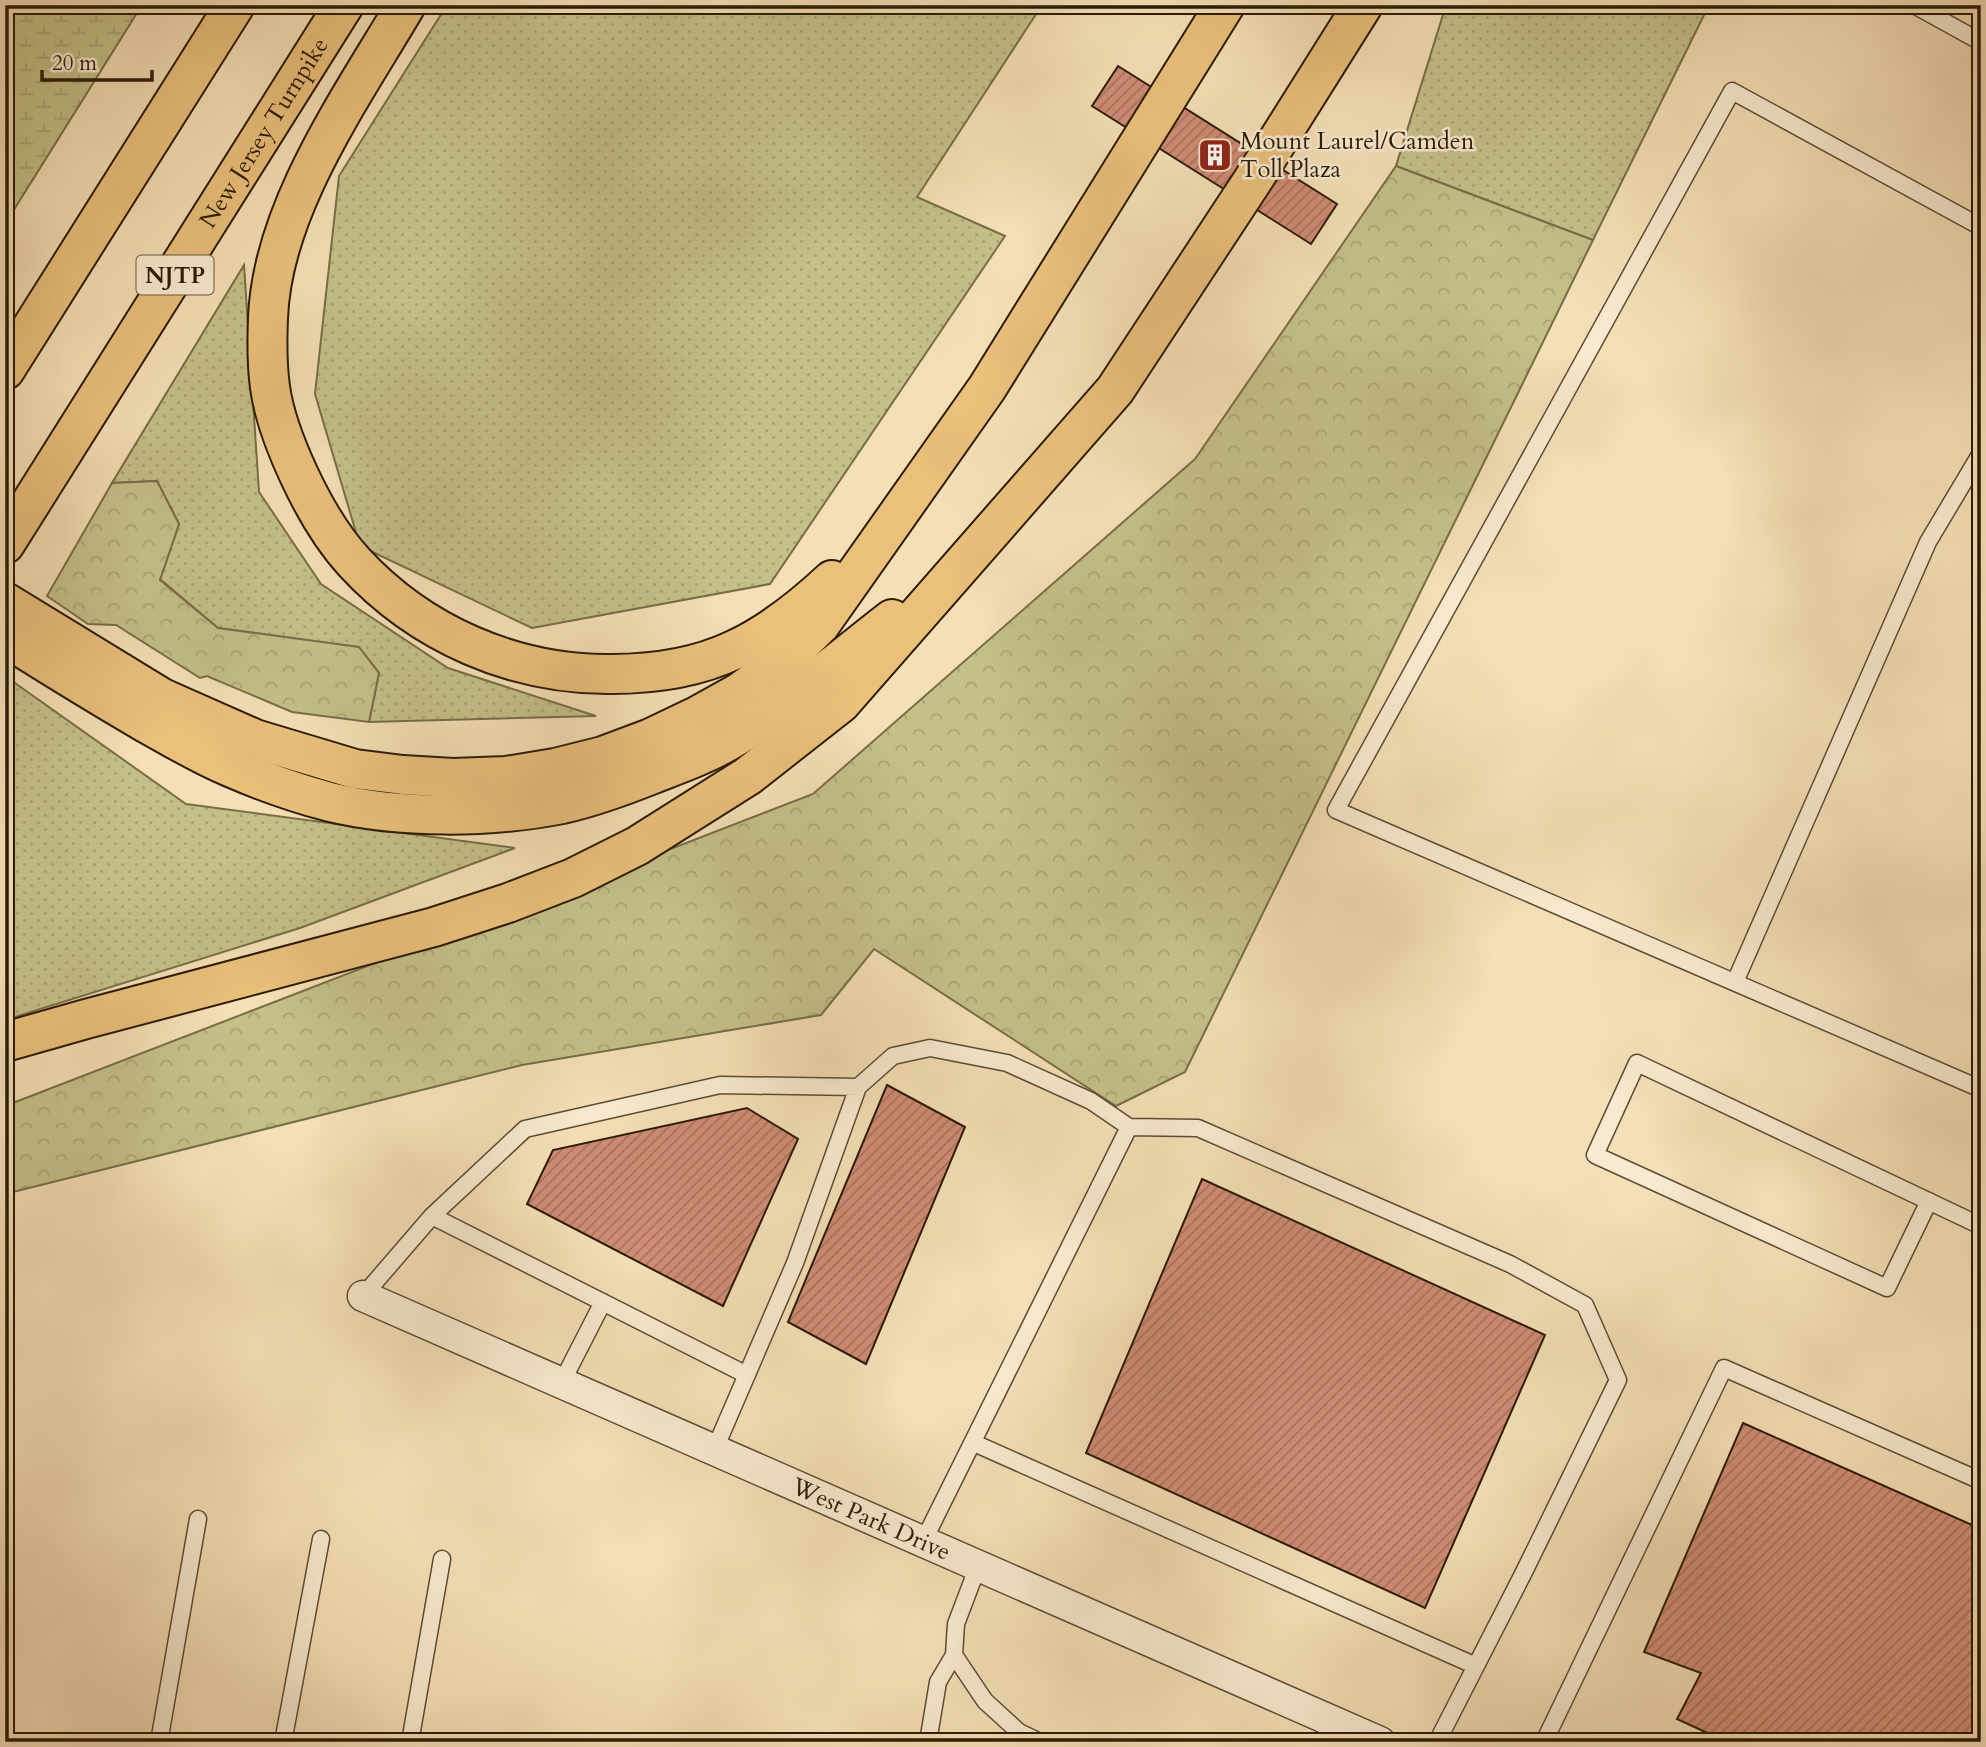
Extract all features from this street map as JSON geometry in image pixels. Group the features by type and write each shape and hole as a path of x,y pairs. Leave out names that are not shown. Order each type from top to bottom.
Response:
{"highway":[{"path":"5,370 235,5"},
{"name":"New Jersey Turnpike","path":"5,544 344,5"},
{"path":"407,5 331,132 297,200 283,238 268,315 270,388 279,425 308,495 352,560 380,588 415,615 482,651 517,663 552,670 585,675 621,674 660,671 695,664 733,651 757,638 803,607 887,528"},
{"path":"5,637 44,643 255,739 355,769 453,778 506,776 603,756 684,723 740,692 782,662 820,625 987,388 1225,5"},
{"path":"5,1042 86,1018 434,927 508,903 573,878 637,846 748,776 841,703 1115,390 1253,180 1363,5"},
{"path":"5,337 51,296"},
{"path":"5,602 44,643 178,741 229,767 331,802 391,811 445,814 502,812 563,804 617,788 729,741 775,710 966,561"}],"street":[{"name":"West Park Drive","path":"363,1296 1373,1741"}],"lane":[{"path":"1914,5 1981,42"},
{"path":"1981,226 1732,91 1336,810 1981,1089"},
{"path":"1735,982 1928,542 1975,475 1981,453"},
{"path":"714,1451 795,1263 858,1087 893,1056 930,1048 1007,1063 1091,1101 1129,1128 1199,1128 1510,1264 1585,1305 1618,1380 1437,1742"},
{"path":"1929,1201 1887,1287 1595,1155 1637,1063 1929,1201 1981,1226"},
{"path":"363,1296 432,1216 525,1129 720,1086 858,1087"},
{"path":"923,1542 1129,1128"},
{"path":"432,1216 747,1374"},
{"path":"561,1384 603,1302"},
{"path":"1544,1742 1724,1368 1981,1481"},
{"path":"974,1443 1476,1666"},
{"path":"159,1742 198,1519"},
{"path":"283,1742 321,1539"},
{"path":"410,1742 442,1559"},
{"path":"928,1742 939,1682 954,1655 956,1624 978,1566"},
{"path":"954,1655 985,1701 1019,1732 1040,1742"}],"green space":[{"path":"5,5 142,5 5,224"},
{"path":"447,5 1042,5 917,197 1005,236 770,584 532,628 360,546 315,394 339,176"},
{"path":"1446,5 1709,5 1593,240 1396,166"},
{"path":"1396,166 1593,240 1185,1072 1116,1106 874,949 821,1015 522,1065 5,1194 5,1106 813,794 1195,459"},
{"path":"244,265 259,492 321,584 448,668 596,716 369,722 379,673 359,648 218,628 160,579 179,524 157,481 112,483"},
{"path":"157,481 179,524 160,580 218,628 359,647 379,673 369,722 292,712 207,676 200,678 116,625 88,624 47,596 112,483"},
{"path":"5,676 186,804 515,848 300,928 5,1020"}],"building":[{"name":"Mount Laurel/Camden Toll Plaza","path":"1118,66 1337,204 1311,244 1092,106"},
{"path":"887,1085 965,1127 866,1364 788,1322"},
{"path":"747,1108 798,1139 723,1306 527,1204 553,1150"},
{"path":"1202,1179 1545,1335 1425,1608 1086,1453"},
{"path":"1743,1423 1981,1529 1981,1742 1727,1742 1677,1719 1701,1673 1644,1652"}],"place":[{"name":"Mount Laurel/Camden Toll Plaza","path":"1215,155"}]}
